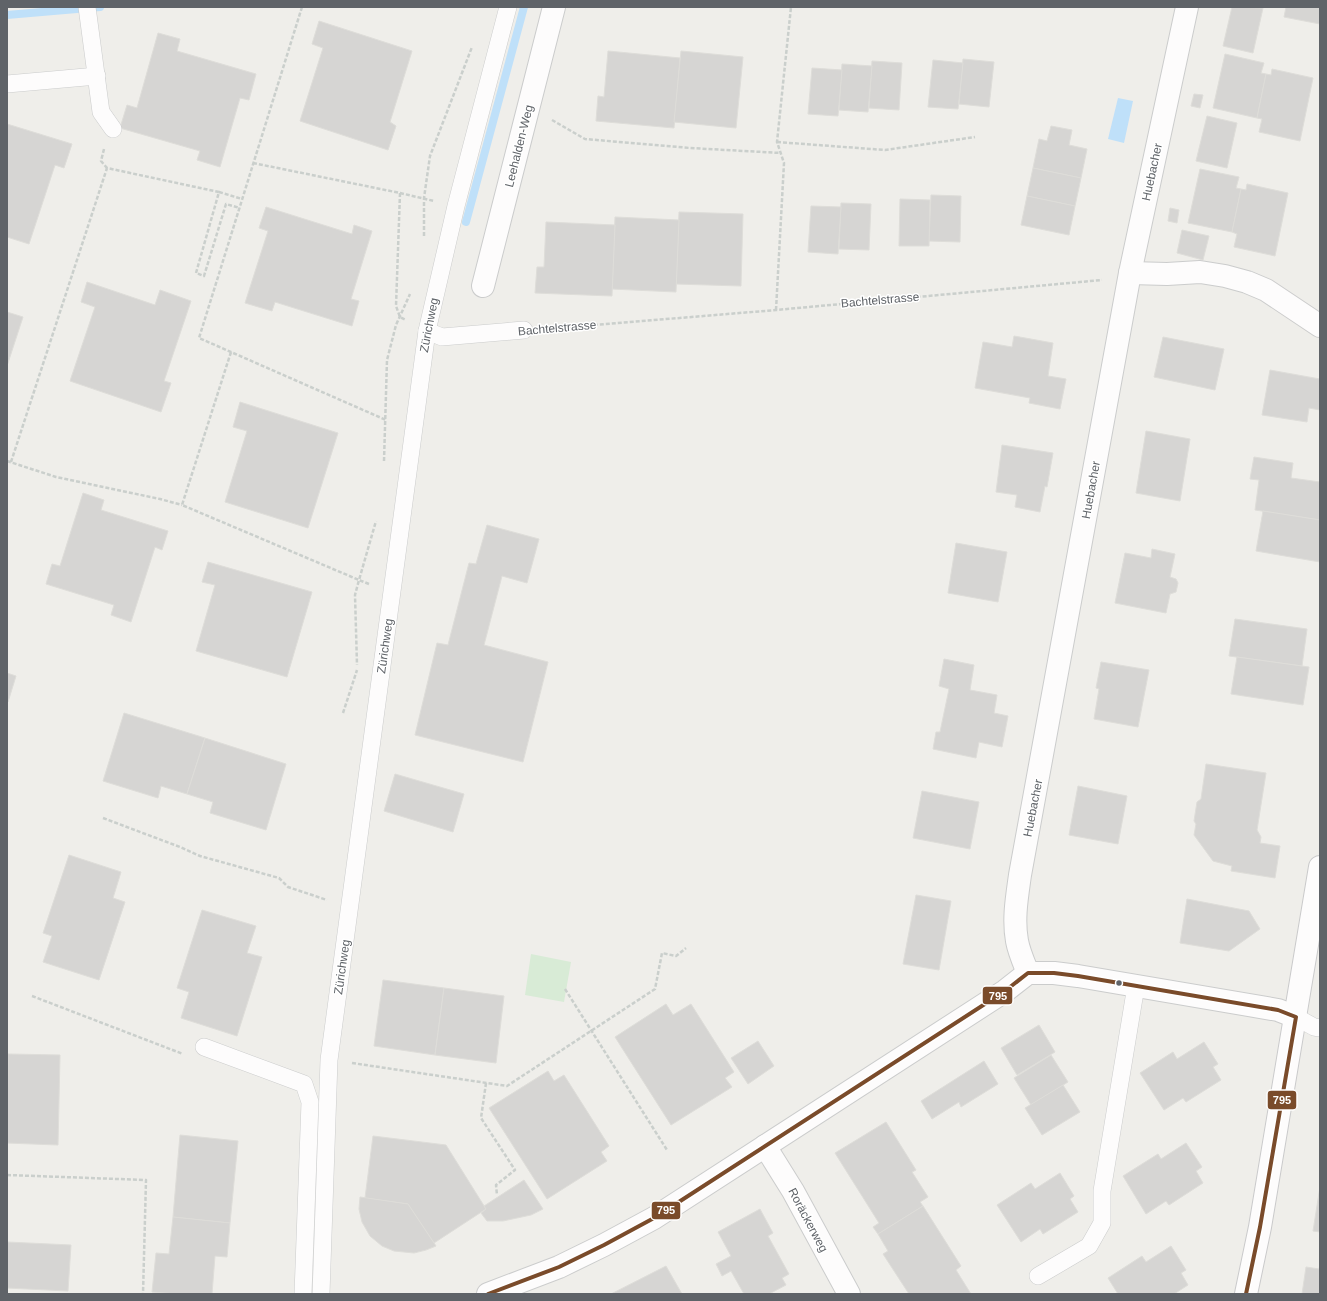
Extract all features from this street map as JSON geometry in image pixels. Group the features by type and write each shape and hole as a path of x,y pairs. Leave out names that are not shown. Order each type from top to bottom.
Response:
{"street":[{"name":"Leehalden-Weg","path":"483,286 554,7"},
{"name":"Huebacher","path":"1028,973 1017,942 1015,926 1016,902 1130,273 1187,7"},
{"path":"1130,273 1167,274 1200,272 1225,276 1247,282 1266,290 1320,326"},
{"path":"1246,1294 1260,1228 1320,867"},
{"path":"488,1294 559,1267 654,1218 1005,991 1028,973 1054,973 1070,975 1278,1010 1296,1017"},
{"name":"Roräckerweg","path":"765,1146 793,1191 849,1294"}],"lane":[{"name":"Zürichweg","path":"321,1294 329,1060 427,331 456,206 508,7"},
{"path":"88,14 102,112 113,129"},
{"path":"7,84 96,76"},
{"name":"Bachtelstrasse","path":"427,331 442,337 524,330"},
{"path":"1038,1276 1089,1246 1102,1223 1102,1191 1136,986"},
{"path":"1296,1017 1314,1027 1320,1028"},
{"path":"204,1047 304,1084 310,1102 303,1294"},
{"path":"310,1102 328,1105"}],"path":[{"path":"302,7 199,338 386,420"},
{"path":"776,310 784,163 777,142 791,7"},
{"path":"529,107 585,139 690,148 781,153"},
{"path":"777,142 885,150 975,136"},
{"path":"253,163 418,197"},
{"path":"11,462 107,168 242,198"},
{"path":"219,192 196,274 204,276 226,204 240,208"},
{"path":"400,193 396,306 400,316 427,331"},
{"name":"Bachtelstrasse","path":"524,330 776,310 1105,280 1130,273"},
{"path":"182,505 231,352"},
{"path":"7,461 56,477 182,505 358,580 354,596 357,668 343,713"},
{"path":"103,818 200,856 280,878 288,888 350,908"},
{"path":"360,1064 507,1086 655,989 662,953 676,956 686,948"},
{"path":"565,989 667,1150"},
{"path":"32,996 186,1055"},
{"path":"486,1083 481,1118 515,1170 496,1185 497,1195"},
{"path":"7,1175 146,1180 143,1294"}],"green space":[{"path":"531,954 571,962 564,1002 525,995"}],"water":[{"path":"1118,98 1133,101 1124,143 1108,139"}],"building":[{"path":"1232,7 1263,8 1253,53 1223,46"},
{"path":"1286,7 1320,7 1320,24 1284,17"},
{"path":"319,21 412,51 390,122 396,126 388,150 300,121 323,48 312,44"},
{"path":"158,33 180,39 177,51 256,74 249,100 240,98 220,167 197,160 200,151 120,128 127,105 137,108"},
{"path":"608,51 680,58 674,128 596,121 598,96 604,97"},
{"path":"681,51 743,57 736,128 674,122"},
{"path":"1225,54 1264,63 1261,73 1266,74 1257,118 1213,108"},
{"path":"963,59 994,62 989,107 959,104"},
{"path":"933,60 963,63 958,109 928,107"},
{"path":"872,61 902,63 899,110 869,108"},
{"path":"842,64 872,66 868,112 839,110"},
{"path":"812,68 842,70 838,116 808,114"},
{"path":"1272,69 1313,78 1300,141 1259,132 1262,119 1257,118 1266,74 1271,75"},
{"path":"1194,94 1203,95 1200,108 1191,106"},
{"path":"1207,116 1237,123 1227,168 1196,161"},
{"path":"7,124 72,144 64,168 55,165 29,244 7,237"},
{"path":"1051,126 1072,130 1069,145 1087,149 1081,178 1033,168 1039,139 1047,141"},
{"path":"1033,168 1081,178 1075,206 1027,196"},
{"path":"1200,169 1239,177 1236,188 1241,189 1232,232 1188,223"},
{"path":"1247,184 1288,193 1275,256 1234,247 1237,234 1232,232 1241,189 1246,190"},
{"path":"931,195 961,196 960,242 929,241"},
{"path":"1027,196 1075,206 1069,235 1021,225"},
{"path":"900,199 930,200 929,246 899,246"},
{"path":"841,203 871,204 869,250 839,249"},
{"path":"811,206 841,207 838,254 808,252"},
{"path":"266,207 352,234 354,225 372,231 351,299 359,301 352,326 275,302 272,311 245,303 268,231 259,228"},
{"path":"1170,208 1179,210 1177,223 1168,221"},
{"path":"679,212 743,214 741,286 676,284"},
{"path":"615,217 679,220 676,292 612,289"},
{"path":"546,222 615,225 612,296 535,293 537,267 544,267"},
{"path":"1182,230 1209,236 1203,260 1177,253"},
{"path":"87,282 155,305 160,290 191,301 164,381 171,383 161,412 70,381 95,307 81,302"},
{"path":"7,312 23,317 7,366"},
{"path":"1014,336 1053,343 1048,376 1066,379 1060,409 1029,403 1030,398 975,388 983,342 1012,347"},
{"path":"1163,337 1224,349 1215,390 1154,377"},
{"path":"1270,370 1320,379 1320,410 1309,408 1307,422 1262,415"},
{"path":"240,402 338,433 308,528 225,502 247,431 233,427"},
{"path":"1146,431 1190,439 1180,501 1136,493"},
{"path":"1002,445 1053,453 1047,487 1045,486 1040,512 1015,507 1017,495 996,492"},
{"path":"1254,457 1293,463 1291,478 1320,482 1320,520 1255,510 1259,480 1250,479"},
{"path":"83,493 104,500 101,510 168,531 162,550 155,547 131,622 111,615 114,605 46,584 52,564 60,566"},
{"path":"1263,511 1320,520 1320,562 1256,551"},
{"path":"487,525 539,539 527,583 502,576 484,645 548,662 523,762 415,735 437,643 448,645 469,563 476,564"},
{"path":"956,543 1007,552 998,602 948,593"},
{"path":"1152,549 1175,554 1170,577 1176,579 1178,583 1176,592 1170,594 1166,613 1115,603 1125,553 1151,558"},
{"path":"208,562 312,592 287,677 196,651 215,585 202,582"},
{"path":"1235,619 1307,629 1302,666 1229,656"},
{"path":"1237,657 1309,667 1303,705 1231,694"},
{"path":"944,659 974,665 970,690 997,695 994,713 1008,716 1002,747 979,742 976,758 933,749 936,732 940,732 949,689 939,686"},
{"path":"1101,662 1149,670 1138,727 1094,719 1099,689 1096,688"},
{"path":"7,673 16,676 8,702 7,701"},
{"path":"124,713 205,738 187,794 161,786 158,798 103,781"},
{"path":"205,738 286,764 266,830 210,813 213,802 187,794"},
{"path":"1206,764 1266,773 1257,830 1261,837 1260,843 1280,846 1275,878 1231,871 1232,866 1213,861 1194,835 1196,824 1194,821 1197,802 1201,799"},
{"path":"395,774 464,794 453,832 384,811"},
{"path":"1078,786 1127,796 1118,844 1069,835"},
{"path":"922,791 979,802 970,849 913,838"},
{"path":"69,855 121,872 113,898 125,902 99,980 43,962 52,936 43,933"},
{"path":"916,895 951,901 939,970 903,964"},
{"path":"1187,899 1249,911 1260,929 1229,951 1180,943"},
{"path":"202,910 256,926 247,953 262,957 237,1036 181,1018 189,992 177,988"},
{"path":"383,980 444,988 435,1055 374,1046"},
{"path":"444,988 504,996 496,1063 435,1055"},
{"path":"666,1004 673,1015 691,1004 734,1072 725,1078 732,1087 671,1125 615,1037"},
{"path":"1039,1025 1055,1052 1017,1075 1001,1048"},
{"path":"758,1041 774,1066 748,1084 731,1058"},
{"path":"1204,1042 1218,1064 1213,1067 1221,1080 1186,1102 1183,1098 1164,1110 1140,1073 1173,1052 1177,1059"},
{"path":"8,1054 60,1055 58,1145 7,1143"},
{"path":"1051,1055 1068,1082 1031,1105 1014,1078"},
{"path":"984,1061 998,1084 961,1107 959,1102 932,1119 921,1101"},
{"path":"548,1071 554,1081 564,1075 609,1146 601,1152 607,1161 547,1199 489,1108"},
{"path":"1063,1085 1080,1112 1042,1135 1025,1108"},
{"path":"886,1122 916,1170 912,1172 928,1197 920,1202 923,1206 878,1234 873,1227 879,1223 835,1153"},
{"path":"180,1135 238,1141 230,1223 173,1217"},
{"path":"373,1136 446,1145 486,1209 434,1243 408,1204 365,1198"},
{"path":"1186,1143 1202,1167 1196,1171 1203,1183 1169,1205 1166,1201 1146,1214 1123,1176 1158,1154 1161,1159"},
{"path":"1060,1173 1074,1196 1070,1199 1078,1212 1043,1234 1040,1229 1021,1242 997,1205 1031,1183 1035,1189"},
{"path":"524,1180 543,1209 531,1215 503,1221 487,1221 481,1213 486,1209 484,1206"},
{"path":"1320,1187 1320,1232 1313,1231"},
{"path":"360,1197 408,1204 436,1246 414,1253 394,1251 382,1246 370,1236 362,1222 359,1209"},
{"path":"923,1206 961,1266 956,1270 971,1294 909,1294 883,1254 888,1251 878,1234"},
{"path":"760,1209 773,1233 768,1236 789,1274 782,1278 786,1285 769,1294 744,1294 731,1271 722,1276 716,1264 731,1256 718,1232"},
{"path":"173,1217 230,1223 227,1257 215,1256 212,1294 152,1292 156,1253 169,1254"},
{"path":"7,1242 71,1245 68,1291 7,1288"},
{"path":"1171,1246 1186,1270 1181,1273 1188,1285 1174,1294 1118,1294 1108,1278 1142,1256 1146,1262"},
{"path":"1320,1265 1320,1294 1302,1294 1306,1267 1319,1269"},
{"path":"666,1266 682,1294 611,1294"}],"waterway":[{"path":"7,15 100,7"},
{"path":"466,222 524,7"}],"transit line":[{"name":"795","path":"488,1294 559,1267 654,1218 1005,991 1028,973 1054,973 1078,976 1278,1010 1296,1017 1260,1227 1246,1294"}]}
